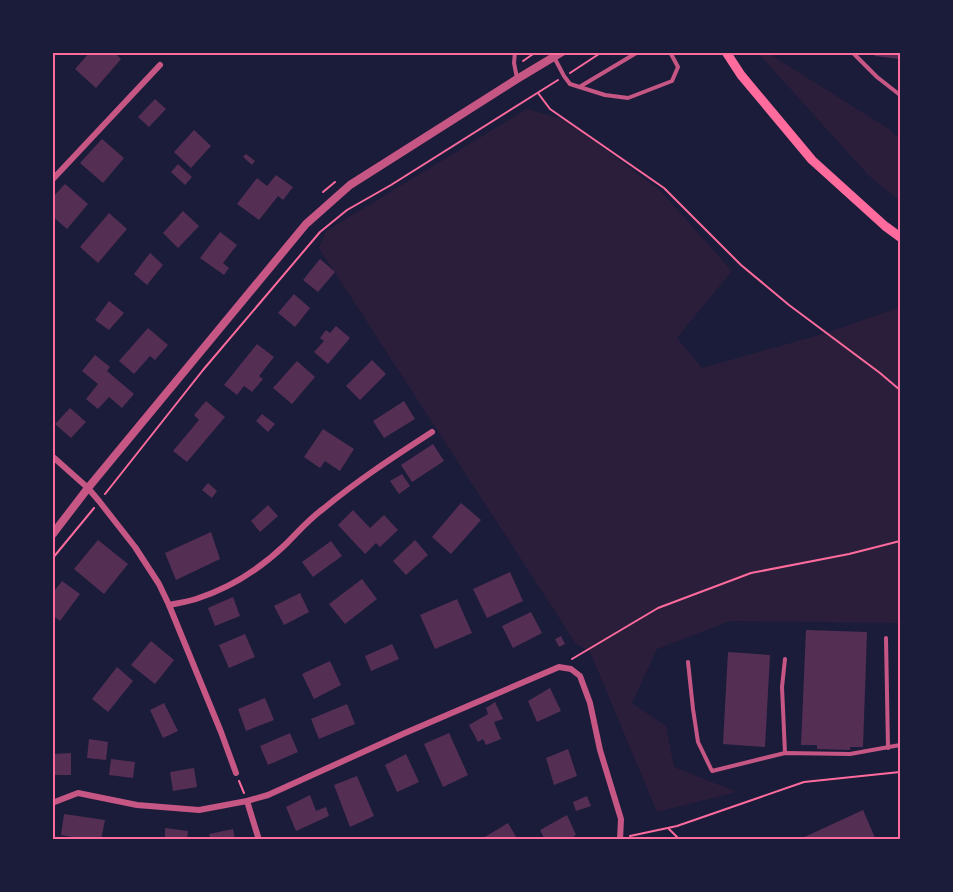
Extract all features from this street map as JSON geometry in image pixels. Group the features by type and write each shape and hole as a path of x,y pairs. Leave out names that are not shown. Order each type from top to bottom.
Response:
{"main road":[{"path":"726,52 741,75 812,160 900,237"}],"street":[{"path":"52,535 88,488 314,217 350,185 558,55"},
{"path":"52,180 160,65"},
{"path":"169,605 195,599 250,574 285,546 315,515 342,493 432,432"},
{"path":"52,456 99,501 135,547 159,584 236,773"},
{"path":"52,803 78,793 137,805 199,810 247,801 268,795 559,667 571,669 580,676 590,703 600,750 621,819 620,838"},
{"path":"247,801 260,840"}],"lane":[{"path":"515,52 514,63 517,79"},
{"path":"581,87 638,52"},
{"path":"558,55 564,76 570,84 605,95 628,98 672,81 678,67 670,52"},
{"path":"852,52 877,77 900,95"},
{"path":"886,638 888,748"},
{"path":"785,659 782,687 785,753"},
{"path":"688,662 698,742 711,771 785,753 850,754 900,745"}],"path":[{"path":"52,559 203,370 320,232 347,210 391,186 602,52"},
{"path":"538,93 550,109 664,189 741,265 900,390"},
{"path":"559,667 658,608 751,573 849,554 900,541"},
{"path":"620,838 677,826 804,782 900,771"},
{"path":"236,773 247,801"},
{"path":"668,828 680,840"}],"shaded area":[{"path":"758,53 768,53 889,129 900,139 900,201 869,176"},
{"path":"527,109 565,120 660,190 732,271 677,338 702,368 826,333 900,307 900,623 730,621 657,649 632,703 666,726 674,767 737,792 657,812 590,652 576,644 319,248 326,231"}],"building":[{"path":"90,52 114,52 121,59 96,88 75,69"},
{"path":"875,52 900,52 900,59 875,56"},
{"path":"155,99 166,109 149,127 138,117"},
{"path":"194,130 211,146 191,168 174,152"},
{"path":"102,139 124,158 103,183 80,163"},
{"path":"246,154 255,161 252,165 243,157"},
{"path":"178,164 192,177 185,185 171,172"},
{"path":"276,175 293,187 283,200 278,196 259,220 237,204 257,178 267,186"},
{"path":"65,184 88,204 67,229 52,216 52,198"},
{"path":"183,211 199,226 178,248 163,233"},
{"path":"109,213 127,229 98,263 80,247"},
{"path":"220,232 237,245 223,263 229,268 224,275 200,258"},
{"path":"150,253 163,265 147,285 134,274"},
{"path":"320,259 335,272 318,292 303,280"},
{"path":"294,294 310,308 295,327 278,313"},
{"path":"109,301 124,313 109,330 95,320"},
{"path":"336,326 350,338 328,364 314,352 324,341 320,338 326,330 330,333"},
{"path":"148,328 168,345 155,360 150,356 134,374 119,361"},
{"path":"257,344 274,357 259,376 263,379 252,392 244,386 237,395 224,385"},
{"path":"95,355 110,367 107,371 134,394 122,408 109,397 98,409 86,399 98,384 82,371"},
{"path":"372,360 386,374 360,400 346,386"},
{"path":"297,361 315,377 292,404 273,388"},
{"path":"206,401 225,417 187,462 173,451 199,420 194,415"},
{"path":"404,401 415,419 384,438 373,421"},
{"path":"70,408 86,422 71,438 55,424"},
{"path":"262,414 275,424 268,432 256,421"},
{"path":"323,429 354,449 340,471 325,461 320,468 304,457"},
{"path":"433,444 444,461 412,482 401,465"},
{"path":"402,474 410,486 399,494 390,481"},
{"path":"208,483 217,491 212,498 202,490"},
{"path":"461,503 481,520 451,554 432,537"},
{"path":"268,505 278,516 260,532 251,521"},
{"path":"353,510 370,528 384,515 398,530 380,547 376,543 365,554 338,525"},
{"path":"211,532 220,559 176,580 165,553"},
{"path":"98,540 128,564 104,594 74,569"},
{"path":"415,540 428,555 406,575 393,561"},
{"path":"331,541 342,556 313,577 302,562"},
{"path":"510,572 523,601 487,618 473,589"},
{"path":"362,579 377,599 345,624 329,604"},
{"path":"62,581 80,594 60,621 52,615 52,594"},
{"path":"300,593 309,612 284,625 274,606"},
{"path":"233,597 240,616 215,626 208,608"},
{"path":"457,599 472,633 435,649 420,615"},
{"path":"531,612 542,633 513,648 502,626"},
{"path":"806,630 867,632 863,747 850,747 850,750 817,749 817,745 801,745"},
{"path":"245,634 255,657 229,668 219,645"},
{"path":"561,636 565,644 559,647 555,639"},
{"path":"151,641 174,660 155,684 131,665"},
{"path":"392,644 399,659 371,671 365,656"},
{"path":"728,652 770,655 765,747 723,744"},
{"path":"330,661 341,685 314,699 302,674"},
{"path":"117,667 133,681 108,712 92,699"},
{"path":"550,688 561,711 537,722 528,701"},
{"path":"265,698 274,720 246,731 238,709"},
{"path":"495,702 503,719 494,722 501,739 486,745 483,739 478,742 469,725 488,714 486,708"},
{"path":"164,703 178,731 163,738 150,710"},
{"path":"347,704 355,724 319,739 311,719"},
{"path":"290,733 298,752 268,765 260,746"},
{"path":"449,733 468,775 443,787 424,744"},
{"path":"89,739 108,742 106,760 87,758"},
{"path":"568,749 577,776 554,785 546,758"},
{"path":"71,753 71,775 52,775 52,754"},
{"path":"406,754 419,782 397,792 385,765"},
{"path":"111,759 135,762 133,778 109,775"},
{"path":"194,768 197,787 173,791 170,772"},
{"path":"357,776 374,816 350,827 334,785"},
{"path":"310,795 316,811 326,807 329,816 296,831 286,807"},
{"path":"587,796 591,806 576,811 573,802"},
{"path":"863,810 876,840 798,840"},
{"path":"64,814 105,820 101,840 61,835"},
{"path":"567,815 576,835 568,840 545,840 540,830"},
{"path":"508,823 518,840 480,840"},
{"path":"165,828 188,831 187,840 165,840"},
{"path":"233,829 235,840 211,840 209,834"}]}
